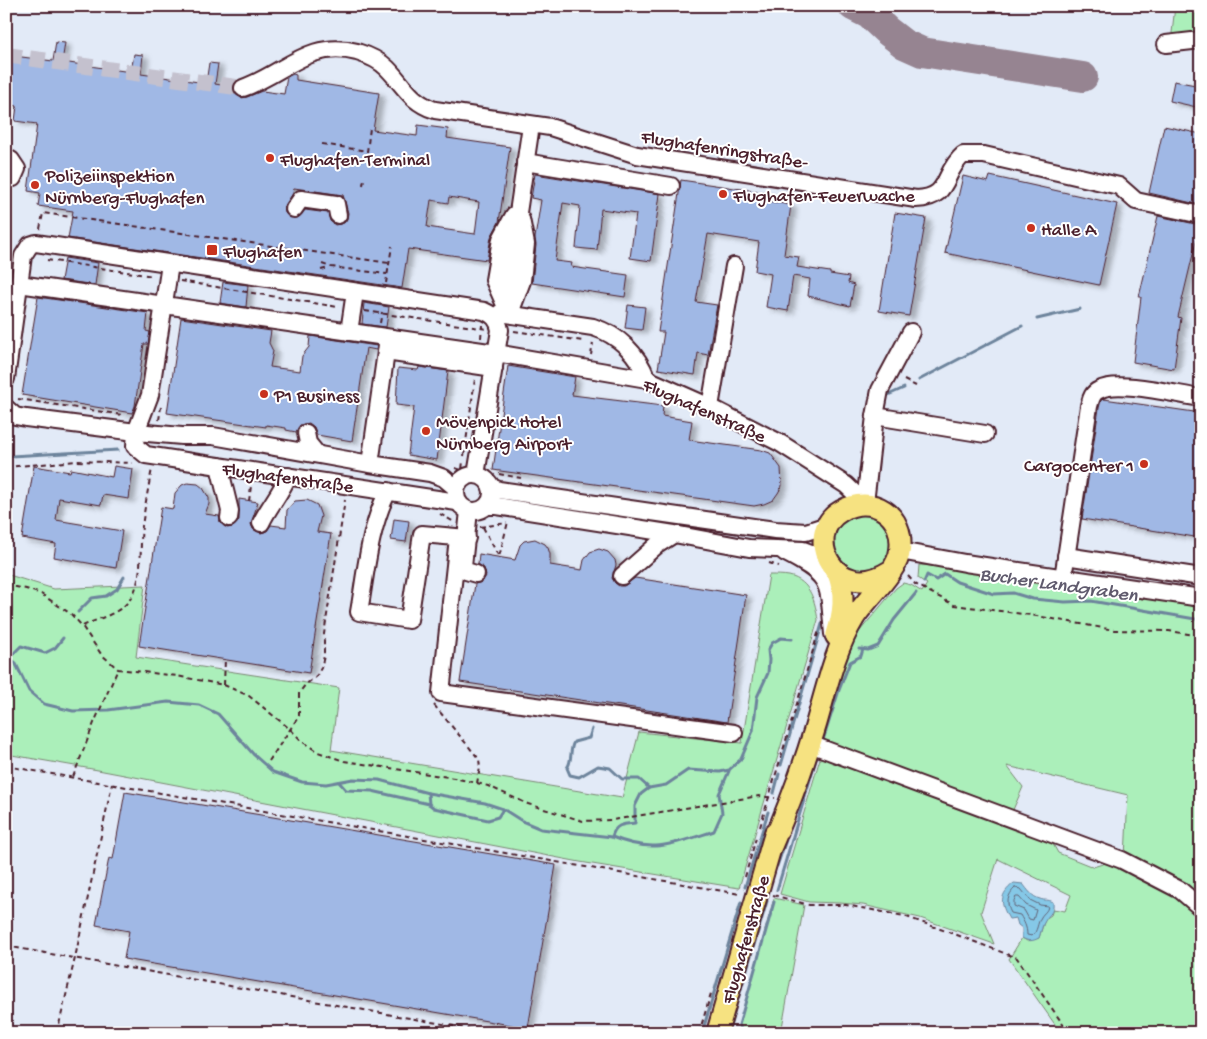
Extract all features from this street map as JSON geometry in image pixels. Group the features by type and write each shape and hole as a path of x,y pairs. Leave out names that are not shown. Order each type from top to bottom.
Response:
{"main road":[{"path":"827,525 842,510 865,503"},
{"name":"Flughafenstraße","path":"865,503 883,510 894,521 899,533 900,551 897,562 899,574"},
{"name":"Flughafenstraße","path":"772,845 776,798 790,774 811,721 834,644 843,602 841,584 824,544 827,525"},
{"name":"Flughafenstraße","path":"832,566 850,579 861,581 899,574"},
{"name":"Flughafenstraße","path":"717,1033 750,893 791,802 847,630 859,611 899,574"}],"street":[{"path":"1166,44 1201,40"},
{"name":"Flughafenringstraße-","path":"243,88 256,84 306,54 324,50 348,50 362,54 385,66 412,98 422,106 435,110 550,127 637,155 916,199 927,199 935,196 942,190 952,168 963,155 984,155 1119,186 1136,201 1201,216"},
{"path":"476,574 471,574 464,569 461,501 458,484 466,477 470,465 495,361 500,330 510,314 522,282 526,244 519,207 531,125"},
{"path":"6,157 11,160 17,169 13,178 6,179"},
{"path":"526,162 671,186"},
{"path":"294,209 301,199 336,204 338,215"},
{"path":"510,314 494,280 501,239 519,207"},
{"path":"6,378 23,256 26,249 36,243 169,271 355,292 595,328 608,332 634,354 643,367 647,380"},
{"path":"710,407 734,266"},
{"path":"136,432 150,395 169,271"},
{"name":"Flughafenstraße","path":"19,284 349,332 387,345 647,380 710,407 780,443 846,485 865,503"},
{"path":"349,332 355,292"},
{"path":"484,311 494,316 500,330"},
{"path":"865,503 875,416 880,390 911,332"},
{"path":"370,464 387,345"},
{"path":"1063,578 1089,406 1094,393 1105,387 1123,386 1201,398"},
{"name":"Flughafenstraße","path":"6,408 15,416 21,417 136,432 182,436 213,436 430,474 444,478 461,501"},
{"path":"875,416 985,434"},
{"name":"Flughafenstraße","path":"136,432 135,446 146,455 461,501 479,511 487,506 497,506 749,548 803,550 832,566"},
{"path":"306,433 308,443 317,454"},
{"path":"470,465 491,487 498,490 775,530 806,532 827,525"},
{"path":"219,466 230,512 229,518"},
{"path":"261,523 268,508 282,490 288,476"},
{"path":"487,506 492,497 491,487"},
{"path":"388,491 374,528 359,612 409,620 422,534 462,538"},
{"path":"622,576 657,545 674,534"},
{"path":"462,538 441,693 734,733"},
{"name":"Flughafenstraße","path":"777,549 814,569 826,582 830,595 834,644"},
{"path":"900,551 1063,578 1201,598"},
{"path":"1066,556 1201,577"},
{"path":"1146,590 1150,569"},
{"path":"810,744 1122,860 1180,890 1201,908"}],"path":[{"path":"322,144 367,152 370,128"},
{"path":"363,185 364,179"},
{"path":"36,243 43,213 389,263"},
{"path":"23,256 169,271 352,309 584,341"},
{"path":"322,264 331,267 388,274"},
{"path":"321,270 331,267"},
{"path":"484,311 478,358 470,465 488,460 488,468 491,473 525,479"},
{"path":"591,357 595,328"},
{"path":"904,380 916,386"},
{"path":"82,626 112,614 125,605 132,594 139,577 142,525 152,466"},
{"path":"249,501 252,485"},
{"path":"269,761 299,716 299,693 306,684 316,677 321,668 324,656 324,634 345,500"},
{"path":"482,527 498,557 508,522"},
{"path":"899,574 954,606 1031,615 1114,630 1169,631 1201,636"},
{"path":"6,585 41,594 70,614 82,626 101,654 118,668 224,685 249,696 303,742 318,752 344,761 454,778 488,786 528,804 582,821 612,820 733,799 759,796 776,798 820,624"},
{"path":"224,685 226,660"},
{"path":"73,778 118,668"},
{"path":"6,766 809,904 846,905 904,916 1017,958 1069,1033"},
{"path":"58,1033 76,958 112,784"},
{"path":"6,946 493,1033"}],"green space":[{"path":"1175,6 1201,6 1201,34 1173,35"},
{"path":"863,511 882,520 893,539 888,564 869,578 833,566 834,523"},
{"path":"919,565 1201,606 1201,899 1125,858 1128,795 1007,766 1023,787 1012,812 819,743 848,654 859,632 896,588 903,583 911,585 922,592 927,584 918,578"},
{"path":"6,575 54,589 145,585 136,657 339,688 331,750 622,798 639,732 742,743 769,575 789,576 802,582 811,593 818,620 739,888 580,862 6,754"},
{"path":"821,755 1049,837 1058,853 1093,867 1109,862 1184,902 1201,914 1201,1033 1061,1033 1009,959 1022,938 1027,941 1039,938 1045,919 1051,915 1053,909 1065,911 1071,895 998,859 981,912 994,944 920,918 863,905 809,902 780,894"},
{"path":"774,898 804,905 781,1033 737,1033"}],"water":[{"path":"1014,883 1023,884 1037,898 1053,902 1052,911 1044,923 1039,938 1035,940 1029,941 1022,938 1022,928 1018,925 1016,918 1009,919 1004,908 1003,895"}],"building":[{"name":"Flughafen-Terminal","path":"56,42 65,43 62,62 131,72 134,54 143,55 141,74 206,83 209,63 218,64 215,84 233,87 234,92 241,98 262,91 284,94 287,77 293,74 296,75 296,80 379,93 373,130 417,136 418,125 448,129 447,138 510,147 499,222 491,237 487,260 408,249 402,288 68,238 73,211 38,206 40,193 28,191 37,124 15,121 17,106 6,104 6,55 53,61","holes":["294,188 343,195 348,213 347,219 344,223 335,225 330,221 328,213 305,210 298,218 289,217 285,213 284,208","449,197 479,202 475,234 427,227 431,200 448,203"]},
{"path":"1174,81 1201,86 1201,108 1170,101"},
{"path":"1164,126 1201,134 1201,205 1149,193"},
{"path":"535,174 660,194 651,261 630,258 636,214 601,209 597,250 576,248 580,206 563,203 555,261 572,263 571,267 628,275 625,297 532,283 535,238 541,200 531,198"},
{"name":"Halle A","path":"963,176 988,182 990,176 1117,204 1099,285 945,253"},
{"path":"681,180 768,193 767,201 791,205 784,255 799,257 797,267 849,277 848,283 854,285 850,306 808,296 810,279 793,276 788,311 766,307 771,274 755,271 759,242 708,234 696,302 717,305 708,355 698,353 695,375 658,369 664,332 658,332"},
{"path":"895,213 926,218 909,316 879,311"},
{"path":"1158,216 1200,225 1178,317 1181,318 1174,369 1133,362 1141,297 1139,297"},
{"path":"65,258 98,263 95,285 61,280"},
{"path":"223,282 248,285 246,307 220,303"},
{"path":"38,297 148,313 146,331 150,332 148,344 144,344 135,406 132,413 22,395"},
{"path":"364,303 389,307 386,327 362,324"},
{"path":"628,305 645,307 642,330 625,328"},
{"name":"P1 Business","path":"181,318 271,331 269,343 273,351 270,367 300,371 302,356 309,347 310,336 377,346 376,350 366,348 352,441 317,435 314,427 309,423 300,425 296,432 286,430 286,428 266,425 266,427 167,413"},
{"path":"508,366 575,377 572,395 663,406 662,416 692,421 689,440 761,450 770,453 781,468 782,486 773,500 754,506 493,470"},
{"name":"Mövenpick Hotel Nürnberg Airport","path":"419,367 448,371 437,460 408,455 414,407 396,405 398,368 418,370"},
{"name":"Cargocenter 1","path":"1101,400 1201,413 1201,538 1082,519 1099,408"},
{"path":"34,466 70,472 71,469 112,477 114,466 133,469 129,499 103,495 101,505 59,498 56,520 122,531 116,568 54,557 56,544 22,538"},
{"path":"187,483 198,484 203,488 209,498 205,514 219,516 220,522 227,528 233,527 239,520 239,499 258,502 251,524 253,529 261,533 267,531 271,525 286,527 287,510 295,501 307,500 317,505 321,516 317,532 331,534 309,673 139,646 161,507 173,509 175,493 182,485"},
{"path":"394,519 409,521 406,542 391,540"},
{"path":"535,539 545,544 548,548 550,565 582,570 584,560 590,552 599,549 608,552 615,560 616,565 612,578 619,586 624,586 635,578 746,595 727,722 460,682 475,584 482,582 486,576 484,568 478,564 479,554 515,560 520,545 524,541"},
{"path":"125,792 556,865 528,1028 124,959 129,931 96,925 109,858 113,859"}],"waterway":[{"path":"1037,319 1080,309"},
{"path":"919,380 1022,326"},
{"path":"886,396 904,388"},
{"name":"Bucher Landgraben","path":"11,456 118,450"},
{"name":"Bucher Landgraben","path":"924,582 927,575 936,580 945,574 957,582 994,594 1013,593 1033,599 1065,602 1091,601 1201,620"},
{"path":"78,612 92,598 106,596 117,589 124,577"},
{"name":"Bucher Landgraben","path":"859,649 868,650 878,646 894,620 916,593"},
{"path":"781,765 822,624"},
{"path":"8,659 21,646 45,653 55,648 63,638"},
{"name":"Bucher Landgraben","path":"6,658 15,662 29,691 44,704 73,711 108,710 168,702 199,705 218,714 254,755 273,772 302,782 326,784 353,779 379,780 428,793 485,803 503,809 522,821 541,829 612,837 617,827 623,824 635,823 635,806 641,794 649,788 666,785 688,770 720,772 729,770 741,759 753,731 757,697 768,673 768,650 772,643 781,638 792,639"},
{"path":"823,740 850,662 861,656 863,649"},
{"path":"592,729 589,738 574,742 567,768 570,775 579,777 598,766 610,768 622,779 639,779 649,788"},
{"path":"777,890 817,756"},
{"name":"Bucher Landgraben","path":"612,837 640,845 652,846 675,843 714,831 722,813 719,794 729,771"},
{"path":"774,793 779,774"},
{"name":"Bucher Landgraben","path":"339,782 346,790 372,791 429,804"},
{"name":"Bucher Landgraben","path":"428,793 429,804 434,808 488,820 498,817 503,809"},
{"path":"745,887 768,812"},
{"path":"777,866 786,840"},
{"path":"771,881 774,873"},
{"path":"728,1033 767,901"},
{"path":"702,1033 741,902"},
{"path":"743,1033 739,1025 774,902"}],"taxiway":[{"path":"853,6 869,14 904,44 922,52 1083,77"}],"tunnel":[{"path":"6,55 243,88"}],"place":[{"name":"Flughafen-Terminal","path":"270,158"},
{"name":"Polizeiinspektion Nürnberg-Flughafen","path":"35,185"},
{"name":"Flughafen-Feuerwache","path":"723,194"},
{"name":"Halle A","path":"1031,228"},
{"name":"Flughafen","path":"212,250"},
{"name":"P1 Business","path":"264,394"},
{"name":"Mövenpick Hotel Nürnberg Airport","path":"426,431"},
{"name":"Cargocenter 1","path":"1144,464"}]}
